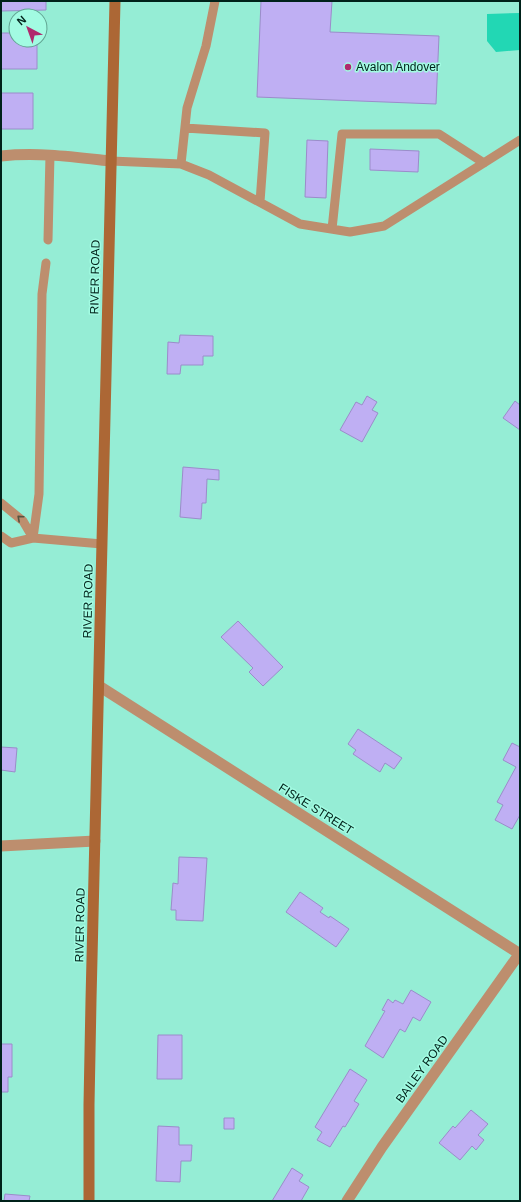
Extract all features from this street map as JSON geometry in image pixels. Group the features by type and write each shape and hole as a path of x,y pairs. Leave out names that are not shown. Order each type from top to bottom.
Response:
{"main road":[{"name":"RIVER ROAD","path":"89,1201 89,1098 115,1"}],"street":[{"path":"1,156 22,154 50,155 111,161"},
{"name":"FISKE STREET","path":"99,686 520,954"},
{"path":"1,846 95,841"},
{"name":"BAILEY ROAD","path":"347,1201 382,1147 520,954"}],"lane":[{"path":"182,164 187,108 206,46 215,1"},
{"path":"185,128 265,133 260,202"},
{"path":"332,229 342,134 439,134 484,163"},
{"path":"111,161 182,164 209,175 300,224 350,232 384,226 520,140"},
{"path":"48,240 50,155"},
{"path":"34,538 39,494 42,294 46,262"},
{"path":"1,503 23,521 34,538"},
{"path":"1,536 11,543 34,538 102,544"}],"green space":[{"path":"520,13 520,50 496,52 487,41 487,14"}],"building":[{"path":"1,1 46,1 46,8 8,8 8,11 1,11"},
{"name":"Avalon Andover","path":"261,1 332,1 330,32 439,36 436,104 257,97"},
{"path":"1,33 8,33 8,48 37,48 37,69 1,69"},
{"path":"1,93 33,93 33,129 1,129"},
{"path":"307,140 328,141 326,198 305,197"},
{"path":"370,149 419,151 418,172 370,170"},
{"path":"180,335 213,336 213,356 203,356 203,365 181,365 180,374 167,374 168,342 179,343"},
{"path":"367,396 377,402 372,410 378,413 362,442 340,430 356,402 362,405"},
{"path":"515,401 520,405 520,430 503,418"},
{"path":"183,467 219,470 219,480 207,479 206,503 202,503 201,519 180,517"},
{"path":"238,621 283,667 263,686 249,672 253,668 221,637"},
{"path":"358,729 402,758 394,769 385,763 380,772 353,754 356,750 348,744"},
{"path":"512,743 520,747 520,815 512,829 495,820 503,805 497,802 516,767 503,760"},
{"path":"1,747 17,748 15,772 1,770"},
{"path":"179,857 207,858 203,921 176,920 176,910 171,910 173,883 178,884"},
{"path":"300,892 323,908 320,912 329,918 330,916 349,929 336,947 286,912"},
{"path":"411,990 431,1002 420,1021 413,1017 405,1032 400,1029 383,1058 365,1046 385,1011 382,1010 388,999 393,1003 395,1000 403,1004"},
{"path":"158,1035 182,1035 182,1079 157,1079"},
{"path":"1,1044 12,1044 12,1077 8,1077 8,1092 1,1092"},
{"path":"350,1069 367,1080 354,1101 359,1104 345,1127 343,1126 330,1147 317,1140 322,1132 315,1127"},
{"path":"471,1110 488,1124 478,1135 484,1140 476,1150 472,1146 460,1160 439,1143 453,1126 455,1128"},
{"path":"224,1118 234,1118 234,1129 224,1129"},
{"path":"158,1126 179,1127 179,1145 192,1145 191,1161 181,1161 180,1182 156,1181"},
{"path":"292,1168 303,1175 299,1181 309,1187 301,1201 272,1201"},
{"path":"5,1194 30,1196 29,1201 4,1201"}],"place":[{"name":"Avalon Andover","path":"348,67"}]}
